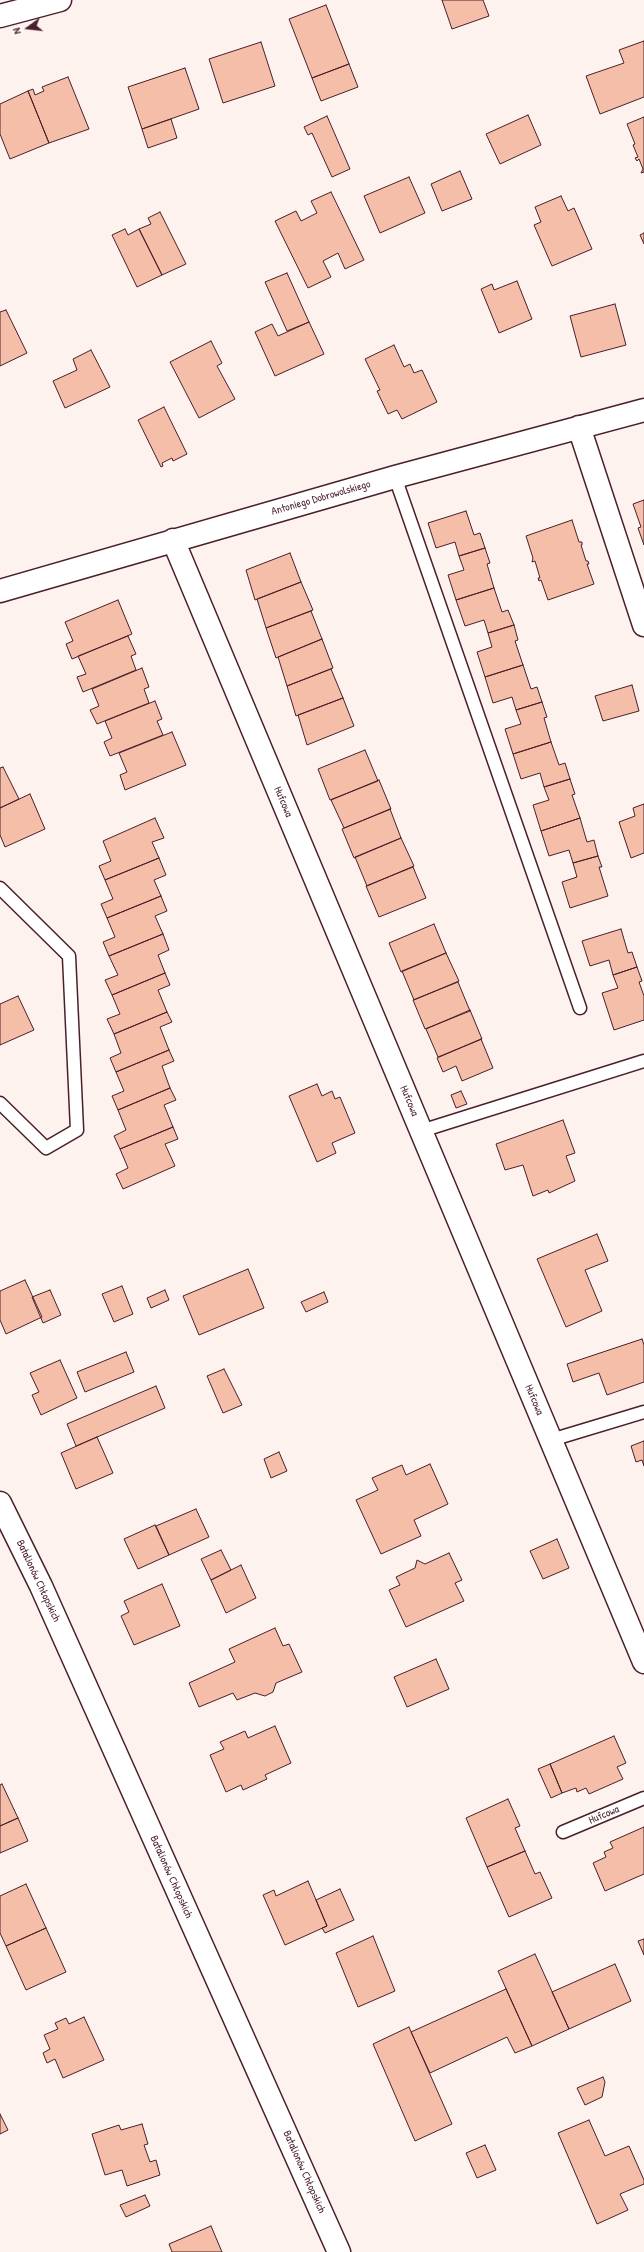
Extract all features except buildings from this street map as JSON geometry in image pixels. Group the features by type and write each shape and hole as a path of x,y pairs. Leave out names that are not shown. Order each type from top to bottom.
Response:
{"street":[{"path":"0,16 48,1"},
{"name":"Antoniego Dobrowolskiego","path":"0,591 394,477 644,410"},
{"path":"579,427 644,625"},
{"name":"Hufcowa","path":"173,540 644,1662"},
{"name":"Batalionów Chłopskich","path":"0,1503 44,1593 339,2252"}],"lane":[{"path":"394,477 580,1008"},
{"path":"0,888 68,956 77,1130 46,1148 0,1103"},
{"path":"422,1131 644,1061"},
{"path":"551,1440 644,1412"},
{"name":"Hufcowa","path":"564,1832 644,1798"}]}
